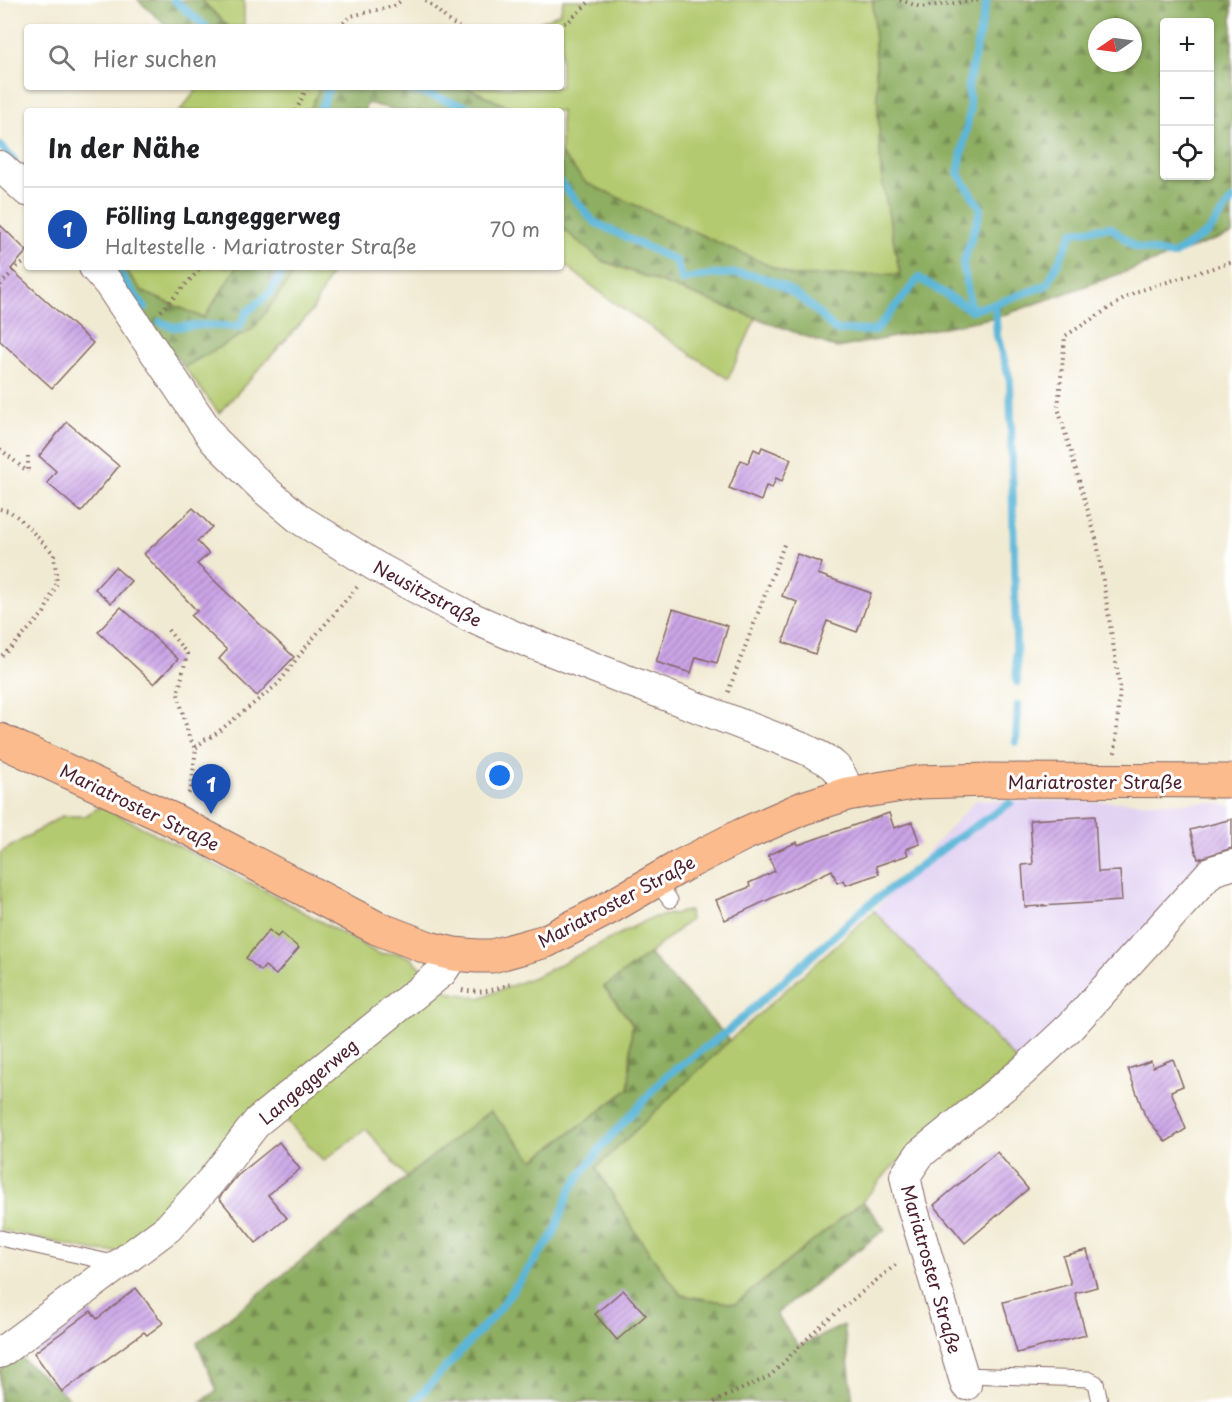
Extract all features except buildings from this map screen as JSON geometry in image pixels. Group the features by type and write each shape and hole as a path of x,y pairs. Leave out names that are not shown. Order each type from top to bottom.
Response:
{"main road":[{"name":"Mariatroster Straße","path":"0,740 173,820 377,928 429,948 454,954 492,956 546,941 663,891 681,866 767,823 825,800 848,794 920,782 1232,781"}],"street":[{"path":"0,166 24,188"},
{"name":"Neusitzstraße","path":"97,270 109,284 214,440 301,520 375,566 468,615 523,640 805,749 840,771 848,794"},
{"name":"Mariatroster Straße","path":"965,1380 905,1176 920,1154 1023,1072 1071,1026 1212,871 1232,865"},
{"name":"Langeggerweg","path":"0,1353 168,1227 211,1181 258,1121 442,972 454,954"}],"lane":[{"path":"0,1238 118,1264"},
{"path":"965,1380 1088,1379 1096,1383 1100,1402"}],"path":[{"path":"342,24 351,16 394,6 402,0"},
{"path":"426,0 454,24"},
{"path":"562,24 568,22 591,0"},
{"path":"900,0 920,7 982,0"},
{"path":"297,108 306,90"},
{"path":"1115,781 1115,746 1120,688 1097,542 1058,408 1065,336 1135,292 1232,262"},
{"path":"0,285 24,263"},
{"path":"141,331 199,270"},
{"path":"0,449 28,472 28,456"},
{"path":"0,509 9,511 20,518 54,555 57,583 44,613 0,657"},
{"path":"719,715 785,542"},
{"path":"196,748 278,684 304,649 375,566"},
{"path":"168,630 187,654 178,694 189,737 196,748 191,789 173,820"},
{"path":"714,1402 770,1376 819,1327 923,1243"}],"shaded area":[{"path":"976,800 1214,803 1232,806 1232,856 1018,1062 874,911"}],"green space":[{"path":"138,0 201,0 226,24 165,24"},
{"path":"201,0 244,0 244,24 226,24"},
{"path":"564,0 873,0 881,174 900,275 792,276 586,183 564,157 564,108 511,108 472,90 564,90 564,24 536,24 560,13"},
{"path":"873,0 1232,0 1232,234 1001,316 837,348 601,260 564,229 564,157 586,183 792,276 900,274 881,174"},
{"path":"197,90 320,90 310,108 182,108"},
{"path":"319,90 472,90 511,108 388,108 367,103 365,108 310,108"},
{"path":"564,229 601,260 756,318 728,379 610,300 564,264"},
{"path":"106,270 125,270 143,292 204,318 235,270 297,270 253,329 184,367"},
{"path":"125,270 235,270 204,318 143,292"},
{"path":"297,270 332,270 312,311 219,413 184,367 253,329"},
{"path":"101,806 264,890 379,954 398,953 411,958 448,992 480,998 539,975 651,918 689,911 690,920 604,987 632,1023 629,1089 533,1160 490,1111 406,1177 366,1129 323,1161 267,1099 175,1207 117,1252 95,1251 0,1230 0,853 62,816 85,816"},
{"path":"874,911 1018,1062 889,1170 863,1201 735,1304 681,1295 639,1238 596,1168 730,1040"},
{"path":"649,954 730,1040 596,1168 639,1238 681,1295 735,1304 863,1201 885,1229 776,1314 799,1346 844,1325 853,1402 200,1402 217,1391 197,1343 490,1111 534,1160 629,1089 632,1023 604,987"},
{"path":"16,1354 74,1402 0,1402 0,1371"}],"waterway":[{"path":"174,0 202,24"},
{"path":"971,310 963,263 981,209 958,173 970,110 968,85 987,0"},
{"path":"321,108 328,90"},
{"path":"413,90 470,108"},
{"path":"0,146 14,160"},
{"path":"564,187 594,222 676,261 682,280 725,274 763,278 775,282 797,296 818,312 835,330 875,331 919,278 971,310 1047,285 1073,232 1110,227 1135,247 1173,255 1208,232 1232,200"},
{"path":"116,270 145,308"},
{"path":"160,322 173,327 204,325 239,327 247,312 271,292 281,274 279,270"},
{"path":"995,304 997,336 1010,380 1017,682"},
{"path":"1016,742 1018,705"},
{"path":"414,1402 496,1313 554,1234 570,1190 602,1146 666,1076 729,1030 866,907 953,841 1010,803"}],"place":[{"name":"Fölling Langeggerweg","path":"211,814"}]}
